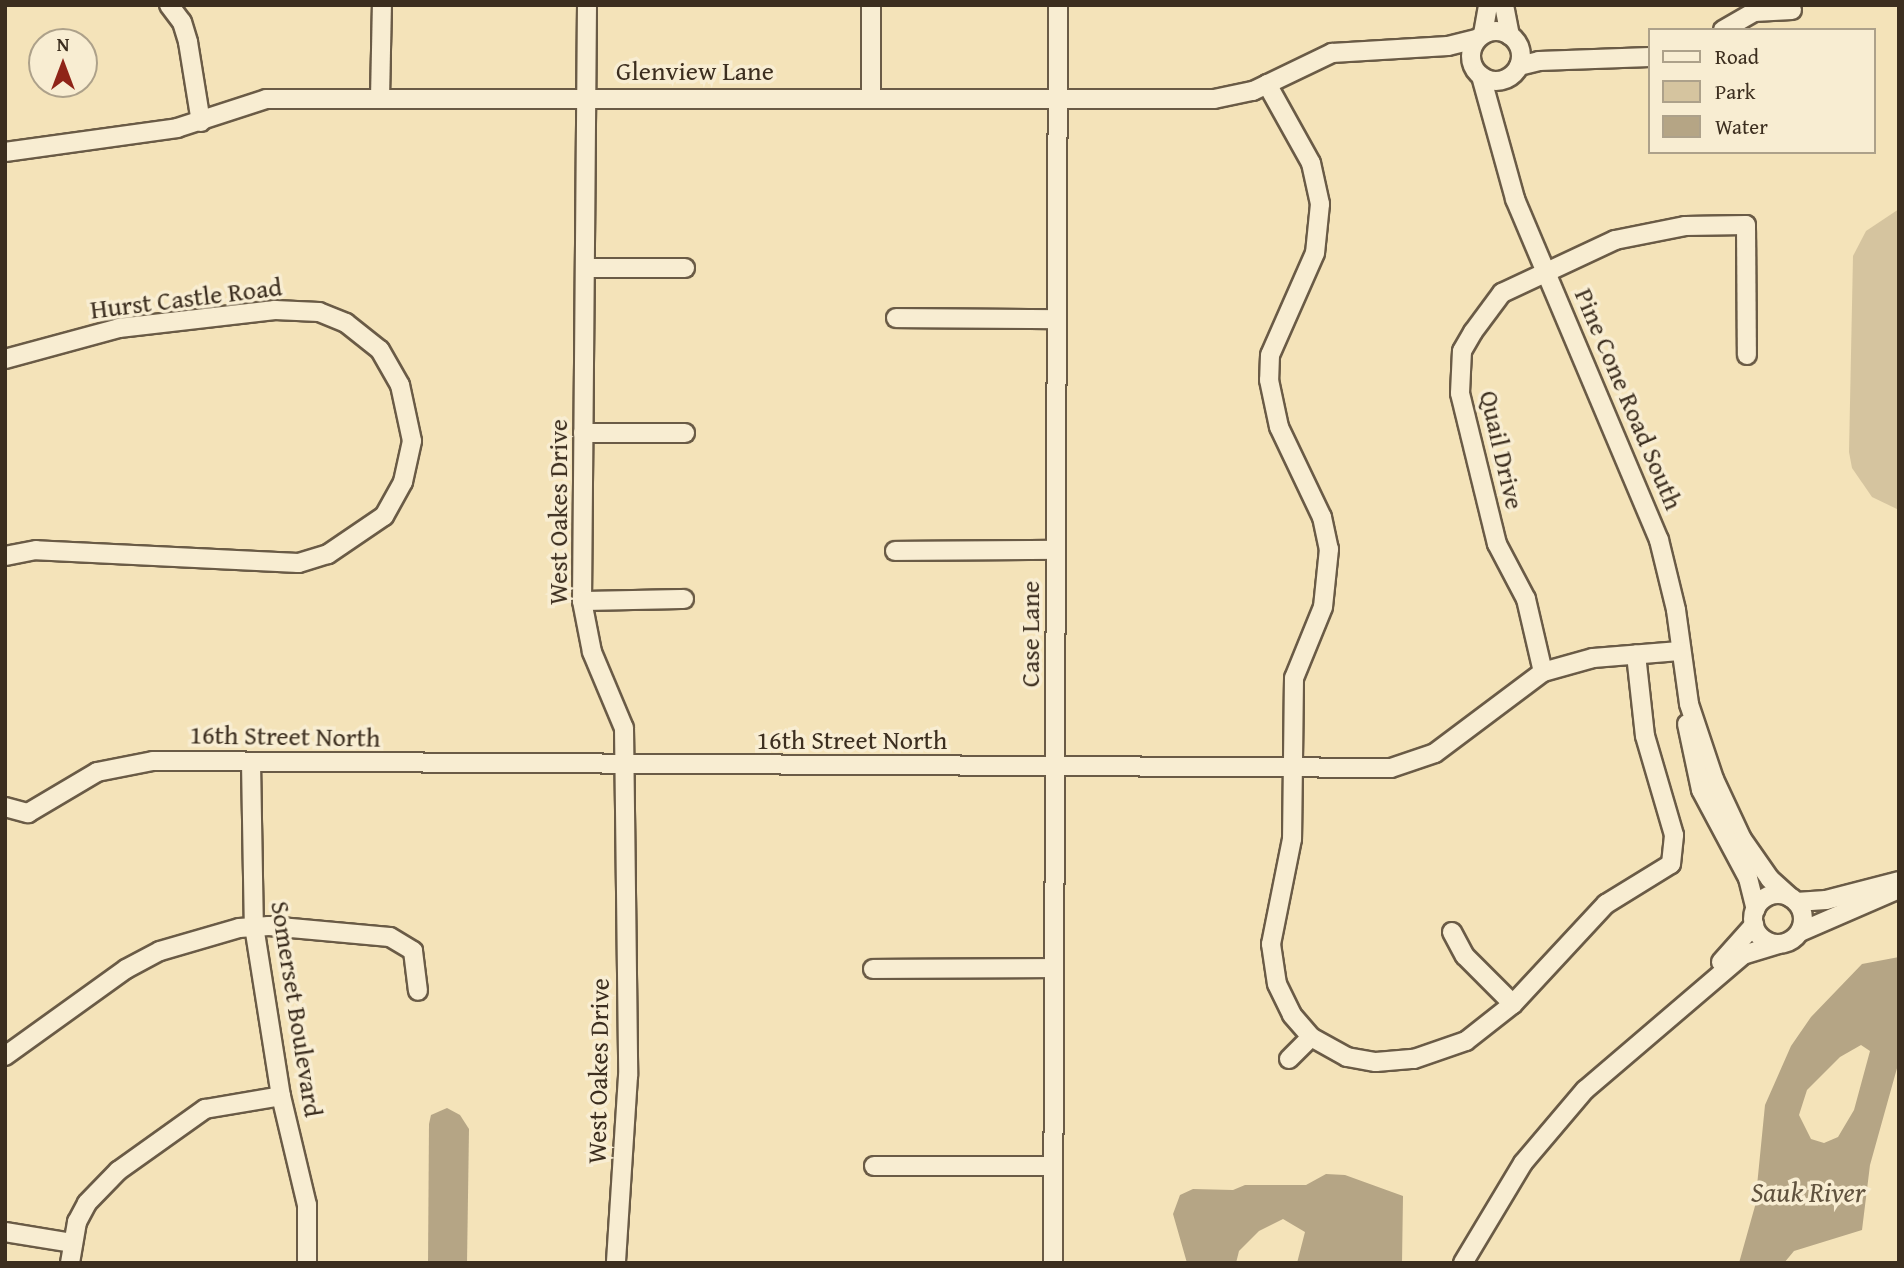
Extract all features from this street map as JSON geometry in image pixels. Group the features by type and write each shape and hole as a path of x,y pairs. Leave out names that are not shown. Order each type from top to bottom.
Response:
{"street":[{"path":"169,5 182,22 188,41 201,122"},
{"path":"380,98 382,5"},
{"name":"West Oakes Drive","path":"587,5 582,601 592,652 624,728 628,1076 616,1263"},
{"path":"871,5 871,98"},
{"name":"Case Lane","path":"1053,1263 1058,5"},
{"path":"1488,5 1480,37 1471,52 1476,70 1505,79 1519,66 1539,61 1648,57"},
{"path":"1504,5 1519,66"},
{"path":"1726,28 1754,12 1792,10"},
{"path":"1480,37 1497,31 1515,41 1630,58"},
{"name":"Glenview Lane","path":"5,152 201,122 266,99 1214,99 1267,83 1315,58 1381,49 1444,46 1480,37"},
{"name":"Glenview Lane","path":"1381,49 1476,70"},
{"name":"Pine Cone Road South","path":"1476,70 1515,200 1649,512 1671,584 1685,689 1689,746 1697,776 1748,878 1755,917"},
{"name":"Pine Cone Road South","path":"1498,137 1498,96 1505,79"},
{"path":"1267,83 1311,163 1320,204 1315,253 1290,305 1269,367 1279,427 1322,517 1329,549 1323,607 1294,678 1290,859 1272,930 1272,956 1284,1000 1311,1037 1326,1048 1360,1060 1414,1059 1479,1034 1513,1004 1606,904 1671,864 1674,835 1645,736 1636,654"},
{"name":"Quail Drive","path":"1543,672 1526,599 1497,544 1459,374 1462,351 1502,293 1546,270 1615,240 1685,226 1746,225 1747,355"},
{"path":"585,268 685,268"},
{"name":"Hurst Castle Road","path":"5,359 119,328 275,310 319,312 346,323 380,350 400,385 412,442 403,482 384,516 328,554 298,563 36,550 5,556"},
{"path":"896,318 1056,319"},
{"path":"583,433 685,433"},
{"path":"895,551 1056,550"},
{"path":"582,601 684,599"},
{"name":"16th Street North","path":"5,807 29,814 97,772 127,764 251,762 1391,768 1420,761 1543,672 1578,660 1680,651"},
{"name":"Pine Cone Road South","path":"1685,689 1704,753 1734,825 1765,872 1794,900"},
{"name":"Somerset Boulevard","path":"251,762 254,926 281,1096 307,1205 307,1263"},
{"path":"1662,1022 1773,895 1794,900 1826,900 1899,881"},
{"path":"1463,1263 1503,1193 1544,1135 1608,1068 1743,955 1778,944 1899,889"},
{"path":"1794,900 1803,919 1800,932"},
{"path":"1755,917 1760,937 1778,944"},
{"path":"5,1056 126,969 160,951 254,926 390,937 413,951 418,991"},
{"path":"1452,932 1465,956 1513,1004"},
{"path":"873,969 1054,968"},
{"path":"1289,1059 1311,1037"},
{"path":"71,1263 77,1222 100,1186 205,1109 281,1096"},
{"path":"874,1166 1052,1166"},
{"path":"5,1232 73,1243"}],"green space":[{"path":"1899,209 1899,510 1872,497 1852,468 1849,452 1853,256 1866,231"}],"water":[{"name":"Sauk River","path":"1899,957 1899,1061 1870,1165 1862,1230 1794,1251 1784,1263 1739,1263 1755,1206 1765,1105 1791,1046 1811,1017 1862,964","holes":["1861,1045 1870,1051 1854,1110 1838,1137 1824,1143 1811,1139 1799,1115 1807,1090 1840,1057"]},
{"path":"447,1108 460,1115 469,1129 467,1263 428,1263 429,1124 431,1115"},
{"path":"1326,1174 1345,1175 1403,1196 1402,1263 1297,1263 1305,1232 1283,1219 1259,1231 1239,1251 1236,1263 1187,1263 1173,1214 1180,1195 1193,1189 1233,1190 1245,1185 1306,1185"}]}
